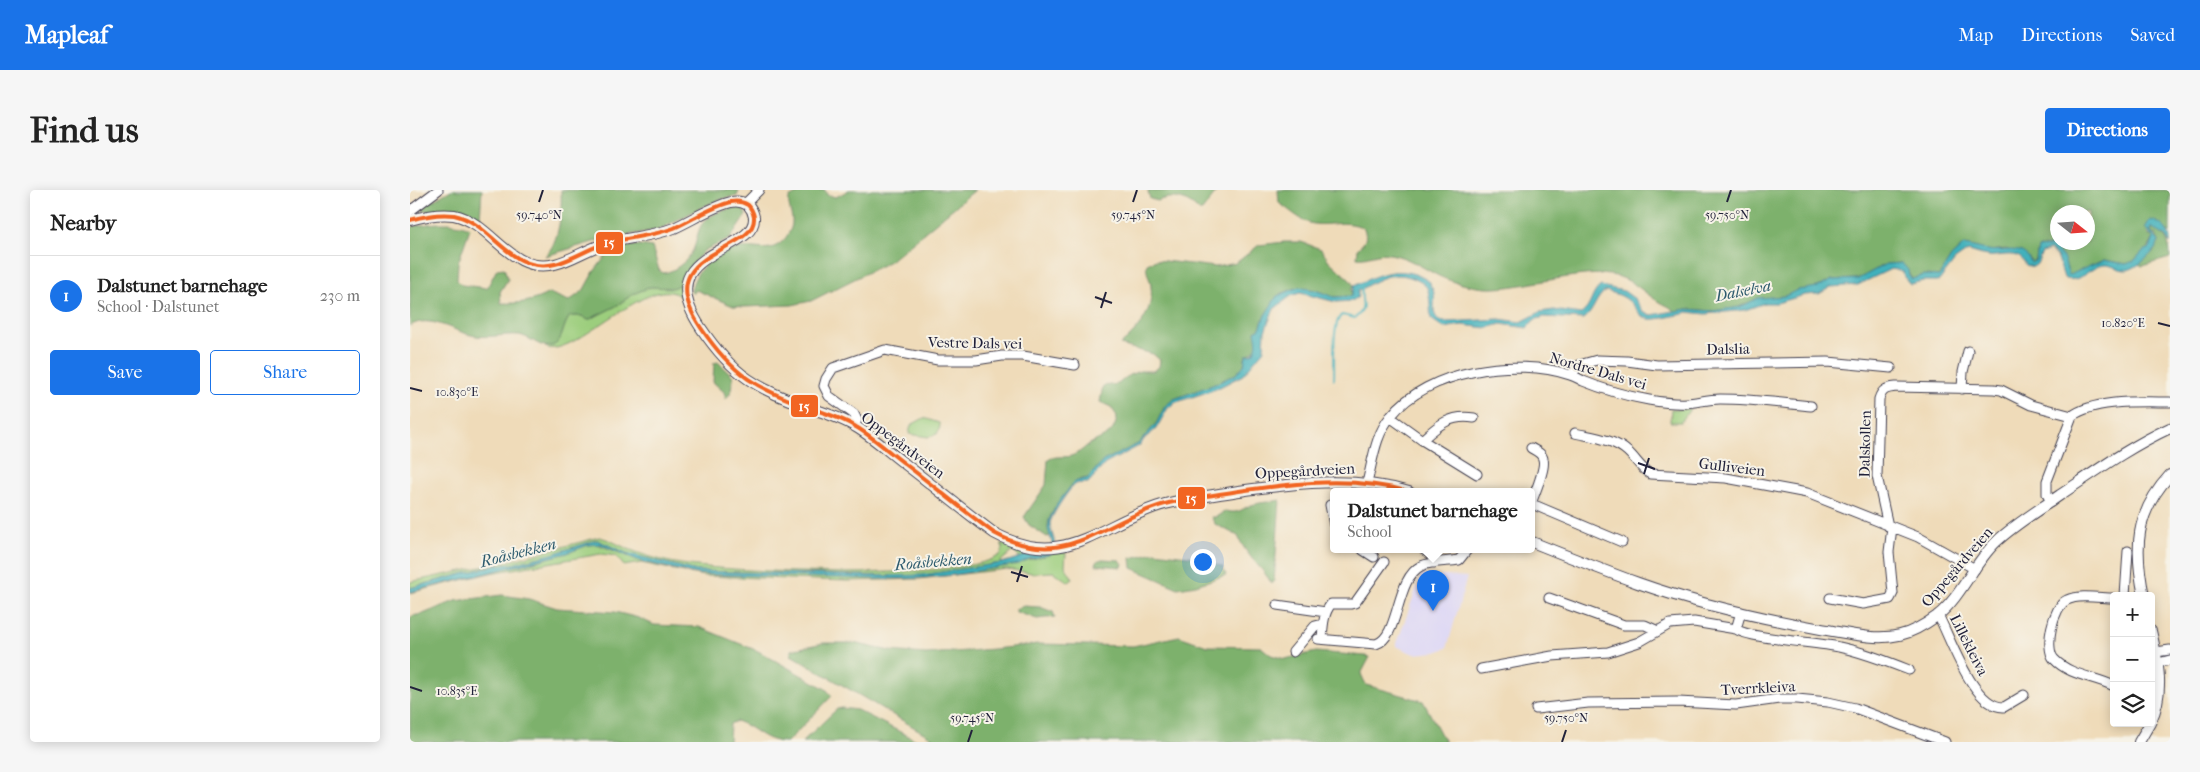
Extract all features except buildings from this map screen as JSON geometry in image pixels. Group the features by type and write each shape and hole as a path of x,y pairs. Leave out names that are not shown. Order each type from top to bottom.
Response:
{"main road":[{"path":"410,220 436,215 460,217 481,228 510,254 520,260 536,265 546,265 558,263 605,244 666,230 730,202 745,204"},
{"name":"Oppegårdveien","path":"745,204 754,215 753,224 749,232 703,260 691,274 686,294 692,312 722,355 746,378 767,391 854,426 994,533 1013,542 1046,547 1062,547 1091,538 1141,513 1193,498 1286,486 1347,482 1367,483 1390,488"},
{"name":"Oppegårdveien","path":"1535,543 1639,583 1741,612 1798,625 1881,637 1901,635 1938,615 1960,591 1987,552 2008,532 2141,443 2170,428"},
{"path":"2143,592 2138,562 2139,533 2148,506 2170,474"},
{"path":"2152,637 2158,663 2160,693 2155,709"},
{"path":"2139,742 2148,727"}],"street":[{"path":"410,211 438,190"},
{"path":"745,204 758,190"},
{"name":"Vestre Dals vei","path":"854,426 857,420 854,414 829,396 824,386 828,373 833,368 885,350 938,360 1023,356 1075,365"},
{"path":"1968,351 1963,372 1962,389 2001,390 2031,405 2072,416"},
{"name":"Dalslia","path":"1571,375 1578,365 1597,360 1627,360 1657,365 1828,362 1891,368"},
{"name":"Nordre Dals vei","path":"1367,483 1381,432 1390,417 1413,394 1446,379 1486,370 1533,368 1571,375 1615,393 1652,400 1684,403 1718,399 1762,400 1811,406"},
{"name":"Dalskollen","path":"1890,526 1877,476 1879,399 1881,392 1888,388 1896,387 1962,389"},
{"path":"2051,502 2047,494 2047,481 2072,416 2085,409 2103,405 2170,402"},
{"path":"1422,440 1443,422 1452,418 1462,416 1474,418"},
{"path":"1390,417 1476,474"},
{"name":"Gulliveien","path":"1575,432 1620,446 1628,452 1640,467 1650,474 1726,478 1807,493 1918,537 1975,568"},
{"path":"1532,448 1543,458 1544,466 1535,494"},
{"path":"1535,504 1622,542"},
{"path":"1830,598 1863,604 1890,599 1893,593 1889,552 1890,526"},
{"path":"2125,592 2128,550"},
{"path":"1368,553 1374,557"},
{"path":"1428,553 1433,556 1434,563"},
{"path":"1384,562 1355,603 1331,604 1326,612 1320,639 1376,644 1381,642 1387,634 1410,576 1422,566 1459,560 1465,553"},
{"path":"1549,598 1624,625 1645,625 1656,630"},
{"path":"2110,598 2071,598 2063,602 2054,617 2049,650 2053,658 2069,670 2110,685"},
{"path":"1277,605 1326,612"},
{"path":"1736,629 1741,612"},
{"name":"Lillekleiva","path":"1938,615 1968,677 1987,702 1998,707 2004,707 2024,695"},
{"path":"1481,669 1552,656 1608,652 1639,642 1649,637 1656,630 1670,624 1694,622 1736,629 1746,635 1799,640 1865,653 1908,670"},
{"path":"1293,652 1315,626 1323,624"},
{"path":"2156,652 2170,650"},
{"path":"2158,663 2170,660"},
{"name":"Tverrkleiva","path":"1536,709 1588,703 1678,702 1736,705 1779,699 1797,699 1828,702 1855,708 1944,742"}],"shaded area":[{"path":"1421,575 1467,577 1447,648 1436,652 1414,654 1396,646"}],"green space":[{"path":"451,190 482,190 480,219 422,210 427,204"},
{"path":"561,190 739,191 737,196 725,198 704,206 658,230 607,238 545,256 550,250 557,234"},
{"path":"803,190 825,190 827,195 836,197 849,190 975,190 890,261 811,301 792,305 744,307 733,306 696,290 693,294 691,292 696,276 701,269 722,253 739,248 770,248 782,242 792,224 789,198"},
{"path":"1218,190 1202,211 1180,199 1169,198 1158,201 1150,199 1148,191"},
{"path":"1278,190 2170,190 2170,233 2153,221 2147,233 2154,238 2147,251 2142,252 2134,261 2127,264 2104,260 2070,275 2068,274 2064,259 2054,250 2095,250 2095,205 2050,205 2050,246 2038,248 2036,260 2031,263 2030,259 2006,249 1989,251 1964,245 1951,257 1939,276 1924,275 1912,279 1902,263 1886,264 1858,279 1832,280 1818,287 1785,296 1747,303 1737,308 1713,311 1687,309 1676,312 1629,281 1611,275 1577,276 1502,288 1468,285 1439,276 1397,255 1381,253 1357,257 1358,248 1365,239 1364,228 1343,223 1309,223 1279,203"},
{"path":"742,207 746,215 730,239 705,250 694,262 683,283 672,288 650,287 633,294 616,306 588,320 582,316 570,316 559,340 554,345 541,345 519,335 476,336 434,323 418,323 410,326 410,227 433,223 448,223 470,228 458,263 457,280 462,285 487,288 497,269 504,268 508,279 500,292 501,303 526,302 549,293 569,301 583,291 593,273 612,248 640,245 652,247 659,270 663,273 672,271 691,254 700,227 705,220 720,212"},
{"path":"2153,226 2166,240 2170,258 2142,266 2139,264 2153,252 2159,242 2156,235 2151,232"},
{"path":"1301,242 1321,249 1329,261 1354,286 1351,289 1352,296 1334,297 1315,290 1299,287 1280,294 1265,315 1260,328 1255,331 1258,342 1256,348 1245,358 1244,365 1236,374 1174,399 1165,406 1156,424 1138,444 1103,461 1088,478 1078,480 1057,504 1050,517 1048,526 1051,536 1047,537 1029,525 1024,517 1046,485 1048,460 1076,454 1107,435 1114,428 1117,416 1111,407 1100,402 1103,386 1118,384 1129,375 1140,371 1153,371 1159,367 1160,360 1153,354 1120,345 1138,327 1150,304 1151,287 1147,264 1156,260 1216,267 1236,263 1259,245"},
{"path":"683,283 681,298 669,292 652,295 633,304 574,341 558,348 545,347 552,345 560,339 570,316 582,316 588,320 616,306 633,294 650,287 672,288"},
{"path":"718,362 733,376 731,392 726,399 724,392 713,382 714,363"},
{"path":"1671,409 1690,409 1681,422 1670,422"},
{"path":"924,418 939,423 940,427 937,434 928,437 909,434 911,425"},
{"path":"1280,500 1274,582 1272,584 1250,556 1238,536 1215,524 1211,517 1216,517 1225,511 1235,512 1251,505"},
{"path":"599,537 638,553 682,564 715,568 801,572 902,572 946,569 981,563 1001,554 1003,548 1001,543 1026,551 1027,555 1021,558 1013,551 1001,561 1002,563 922,575 902,576 697,571 626,553 597,540 552,554 513,564 493,566 410,588 410,582 510,561"},
{"path":"597,544 640,561 690,573 920,578 995,568 1048,555 1054,550 1066,553 1065,566 1073,579 1069,582 1053,572 1032,573 1007,569 919,579 848,581 703,576 641,563 624,566 616,556 601,554 490,573 410,593"},
{"path":"1155,552 1196,557 1223,567 1226,575 1196,585 1178,588 1132,568 1131,558"},
{"path":"1102,559 1120,560 1123,564 1122,567 1096,565 1097,561"},
{"path":"502,595 529,599 557,608 615,612 639,618 654,625 699,627 758,651 826,689 832,696 787,742 771,740 736,721 730,724 729,742 410,742 410,619 412,616 423,614 455,601"},
{"path":"1023,606 1040,607 1053,612 1055,617 1037,619 1016,612 1016,609"},
{"path":"1179,636 1207,646 1261,647 1271,655 1285,659 1316,652 1370,657 1361,674 1366,685 1423,701 1445,742 939,742 791,655 791,650 823,643 853,643 890,651 926,654 1038,644 1133,646"},
{"path":"837,709 857,710 920,742 802,742"}],"water":[{"path":"2150,220 2159,223 2167,231 2170,244 2165,236 2151,227 2151,232 2159,241 2157,245 2145,259 2135,267 2126,270 2103,265 2069,280 2064,278 2057,256 2050,250 2057,250 2064,259 2069,275 2104,260 2126,264 2134,261 2142,252 2150,248 2154,238 2145,228"},
{"path":"1964,245 1994,251 2018,251 2028,257 2031,263 2036,260 2038,248 2050,246 2050,250 2042,253 2037,264 2033,267 2026,265 2023,260 2014,255 1987,256 1968,251 1955,260 1939,281 1923,281 1910,284 1904,277 1903,271 1891,269 1858,285 1831,287 1819,294 1805,295 1777,303 1765,303 1745,310 1706,314 1687,312 1657,319 1645,318 1625,298 1606,291 1600,296 1584,319 1544,317 1534,320 1527,328 1501,324 1487,328 1462,325 1444,328 1431,319 1429,294 1426,287 1407,276 1385,277 1358,291 1358,297 1352,301 1336,302 1300,293 1291,296 1274,309 1265,331 1264,350 1243,375 1216,389 1174,403 1168,408 1156,429 1139,446 1105,464 1088,483 1073,486 1051,520 1054,551 1048,555 1029,559 1019,564 953,575 878,579 697,574 640,561 600,544 588,545 567,553 410,592 410,588 493,566 513,564 552,554 597,540 626,553 697,571 869,576 922,575 1002,563 1031,554 1048,553 1052,543 1048,529 1049,520 1057,504 1074,482 1088,478 1103,461 1138,444 1156,424 1165,406 1174,399 1236,374 1244,365 1246,355 1253,353 1255,350 1257,342 1255,331 1260,328 1265,315 1277,296 1299,287 1315,290 1334,297 1351,296 1354,286 1382,274 1401,271 1420,276 1430,282 1434,293 1434,310 1439,320 1444,322 1499,319 1521,322 1540,312 1554,310 1581,314 1585,311 1595,292 1601,286 1624,291 1635,299 1643,311 1651,315 1687,309 1713,311 1740,307 1758,298 1785,296 1797,290 1818,287 1832,280 1858,279 1886,264 1902,263 1912,279 1924,275 1939,276 1951,257"}],"waterway":[{"path":"1334,379 1336,326 1342,315 1355,318 1362,310 1362,288"}],"transit line":[{"name":"15","path":"410,220 432,215 454,215 468,220 514,255 526,262 539,265 555,264 604,244 665,231 731,202 740,202 748,205 754,217 750,229 739,239 708,257 695,268 687,282 688,302 701,328 713,345 736,370 748,379 775,394 839,418 856,427 994,533 1019,544 1042,547 1063,546 1082,540 1142,512 1165,504 1260,488 1324,482 1367,484 1392,488"}],"place":[{"name":"Dalstunet barnehage","path":"1433,611"}],"water label":[{"name":"Dalselva","path":"1743,290"},
{"name":"Roåsbekken","path":"518,552"},
{"name":"Roåsbekken","path":"933,561"}]}
